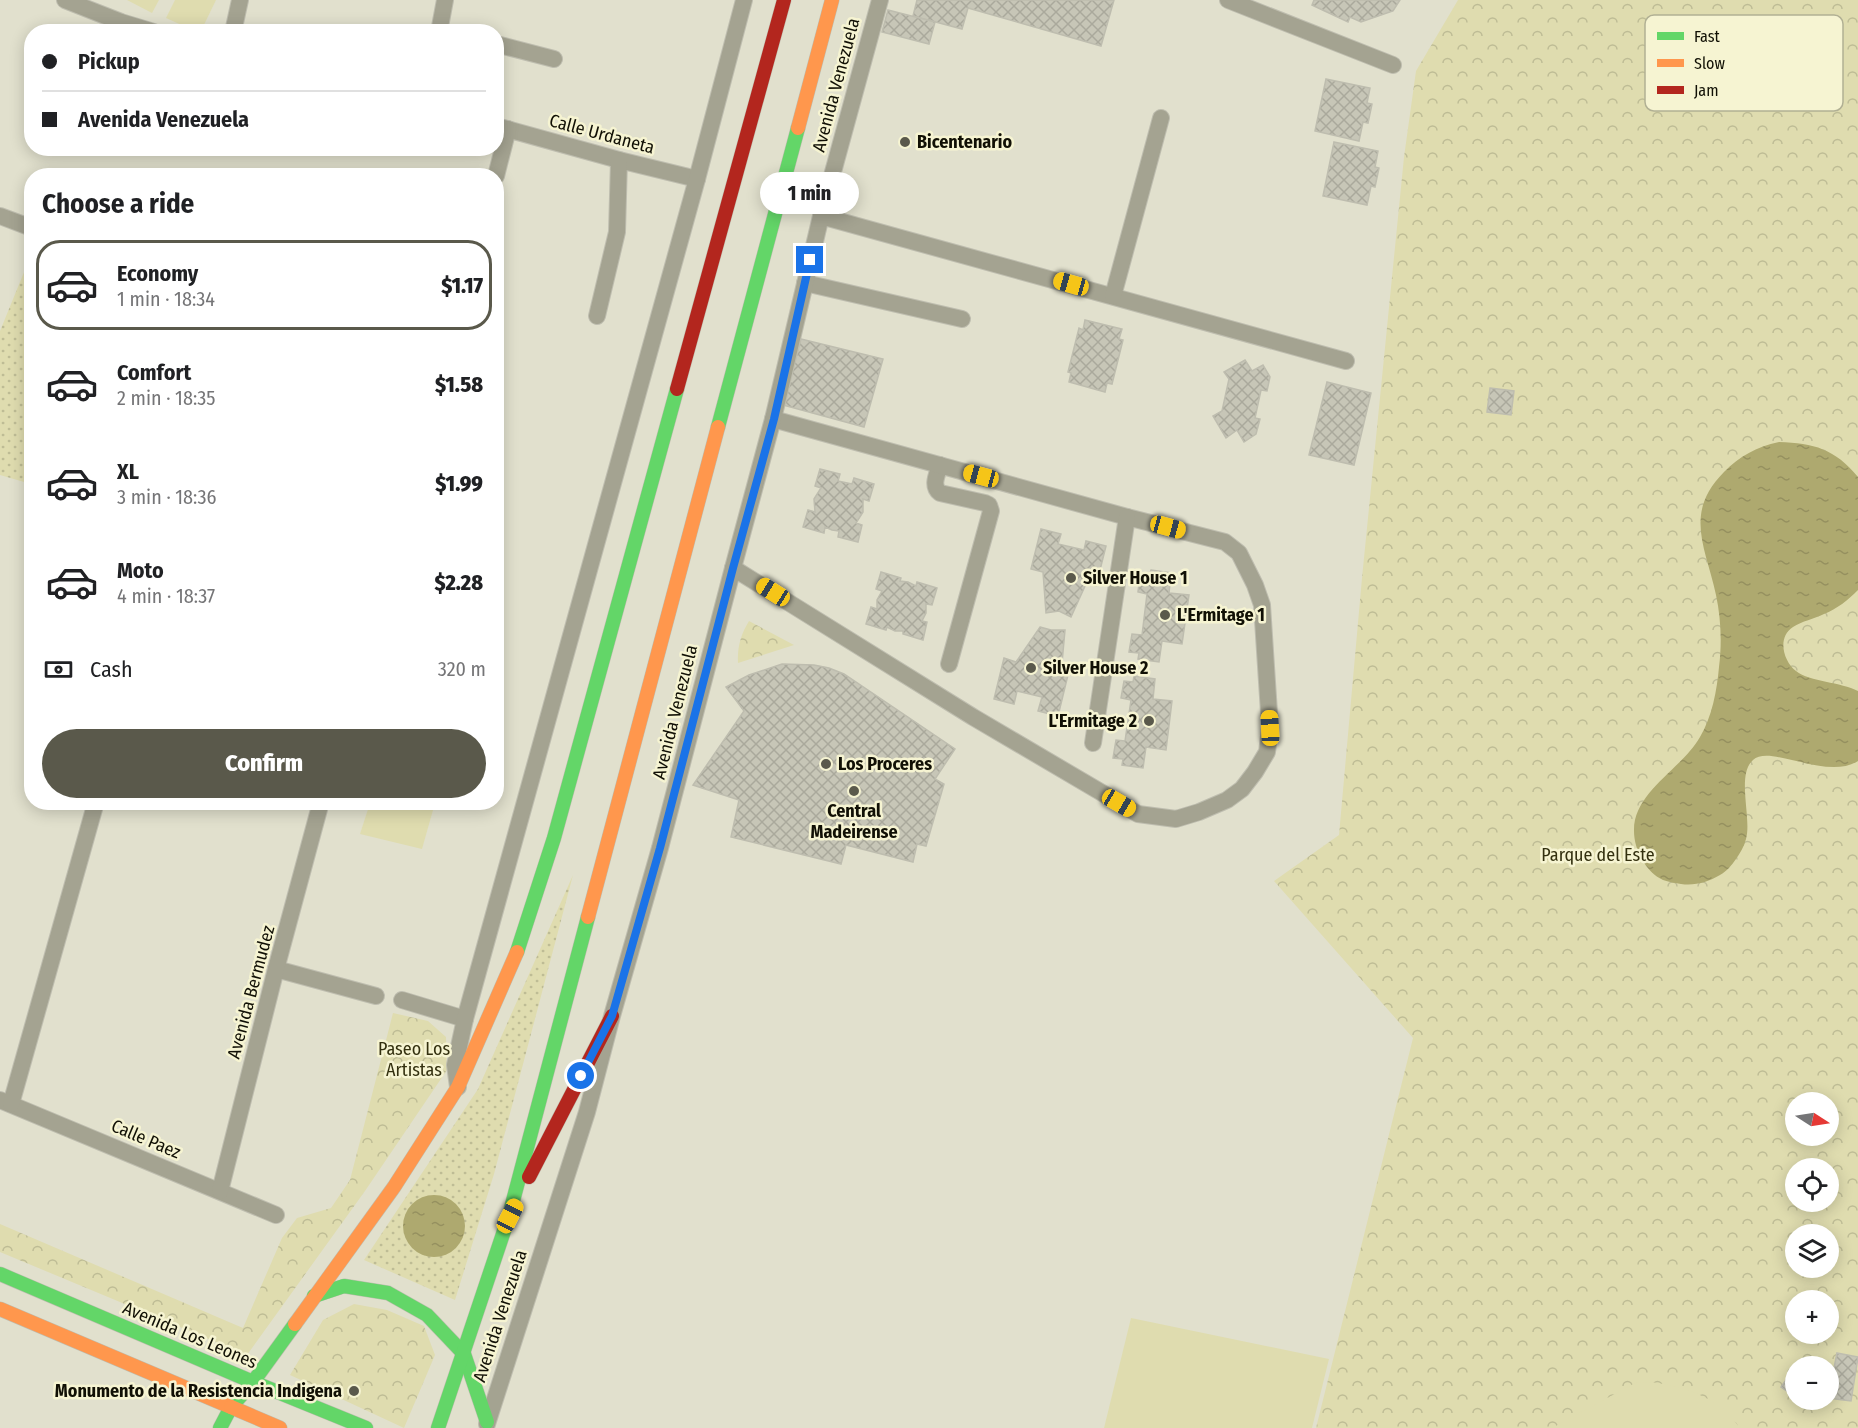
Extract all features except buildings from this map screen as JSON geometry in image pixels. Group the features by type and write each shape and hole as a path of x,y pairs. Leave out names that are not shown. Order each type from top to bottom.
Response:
{"street":[{"path":"65,0 128,24"},
{"path":"235,24 240,0"},
{"path":"444,24 446,0"},
{"path":"458,1087 455,1065 465,1019 698,179 744,0"},
{"path":"220,1428 231,1407 253,1382 394,1187 458,1087 517,954 554,838 784,0"},
{"name":"Avenida Venezuela","path":"438,1428 510,1216 832,0"},
{"name":"Avenida Venezuela","path":"487,1425 587,1112 660,848 774,419 821,216 880,0"},
{"path":"1228,0 1394,65"},
{"path":"504,46 554,59"},
{"path":"1113,296 1161,118"},
{"name":"Calle Urdaneta","path":"504,129 698,179"},
{"path":"597,316 617,232 619,160"},
{"path":"0,216 24,225"},
{"path":"821,216 1346,361"},
{"path":"805,283 962,319"},
{"path":"733,568 973,717 1138,814 1176,819 1227,800 1242,789 1267,752 1270,728 1262,605 1239,553 1225,542 774,419"},
{"path":"940,465 934,485 936,490 940,493 985,503 991,511 950,664"},
{"path":"1093,743 1127,517"},
{"path":"5,1102 94,810"},
{"name":"Avenida Bermudez","path":"220,1191 319,810"},
{"path":"276,969 376,996"},
{"path":"402,1000 465,1019"},
{"path":"510,1216 612,1016"},
{"name":"Calle Paez","path":"5,1102 276,1215"},
{"name":"Avenida Los Leones","path":"0,1274 366,1428"},
{"path":"314,1296 344,1286 388,1293 427,1315 465,1354 487,1425"},
{"path":"0,1310 280,1428"}],"green space":[{"path":"127,0 159,0 152,13"},
{"path":"175,0 216,0 204,24 179,24 166,18"},
{"name":"Parque del Este","path":"1458,0 1858,0 1858,1428 1316,1428 1413,1038 1274,881 1339,835 1404,157 1416,71"},
{"path":"24,272 24,482 0,475 0,331"},
{"path":"749,621 794,645 738,663 740,641"},
{"path":"368,810 433,810 422,849 360,834"},
{"path":"573,875 494,1174 455,1300 364,1260 478,1089"},
{"name":"Paseo Los Artistas","path":"393,1013 428,1021 446,1037 447,1070 365,1191 247,1355 0,1252 0,1224 243,1328 282,1238 297,1218 331,1208 350,1180"},
{"path":"354,1304 387,1310 424,1326 435,1355 404,1428 290,1375 323,1320"},
{"path":"1131,1318 1329,1359 1312,1428 1104,1428"},
{"path":"1649,1382 1679,1387 1707,1398 1726,1412 1740,1428 1552,1428 1635,1383"}],"water":[{"path":"1779,442 1823,449 1841,460 1858,477 1858,590 1833,610 1793,627 1788,631 1783,643 1785,655 1791,667 1802,675 1858,691 1858,761 1845,766 1831,767 1772,756 1761,756 1753,760 1748,767 1745,786 1746,839 1731,866 1725,872 1696,884 1663,880 1651,872 1642,860 1636,846 1634,831 1641,804 1692,749 1700,737 1708,721 1715,694 1720,658 1719,613 1703,546 1701,517 1704,502 1711,487 1736,461 1756,449"},
{"path":"434,1195 456,1204 465,1226 456,1248 434,1257 412,1248 403,1226 412,1204"}],"traffic: fast":[{"path":"718,427 798,128"},
{"path":"517,952 554,838 677,389"},
{"path":"438,1428 509,1216 588,917"},
{"path":"0,1274 253,1382 295,1324"},
{"path":"314,1296 344,1286 388,1293 427,1315 464,1354 487,1422"},
{"path":"220,1428 231,1407 253,1382 366,1428"}],"traffic: slow":[{"path":"798,128 832,0"},
{"path":"588,917 718,427"},
{"path":"295,1324 394,1187 458,1087 517,952"},
{"path":"0,1309 231,1407"},
{"path":"231,1407 280,1428"}],"traffic: jam":[{"path":"677,389 784,0"},
{"path":"529,1177 612,1016"}],"place":[{"name":"Bicentenario","path":"905,142"},
{"name":"Silver House 1","path":"1071,578"},
{"name":"L'Ermitage 1","path":"1165,615"},
{"name":"Silver House 2","path":"1031,668"},
{"name":"L'Ermitage 2","path":"1149,721"},
{"name":"Los Proceres","path":"826,764"},
{"name":"Central Madeirense","path":"854,791"},
{"name":"Monumento de la Resistencia Indigena","path":"354,1391"}],"route":[{"path":"581,1076 612,1016 660,848 774,419 810,260"}]}
